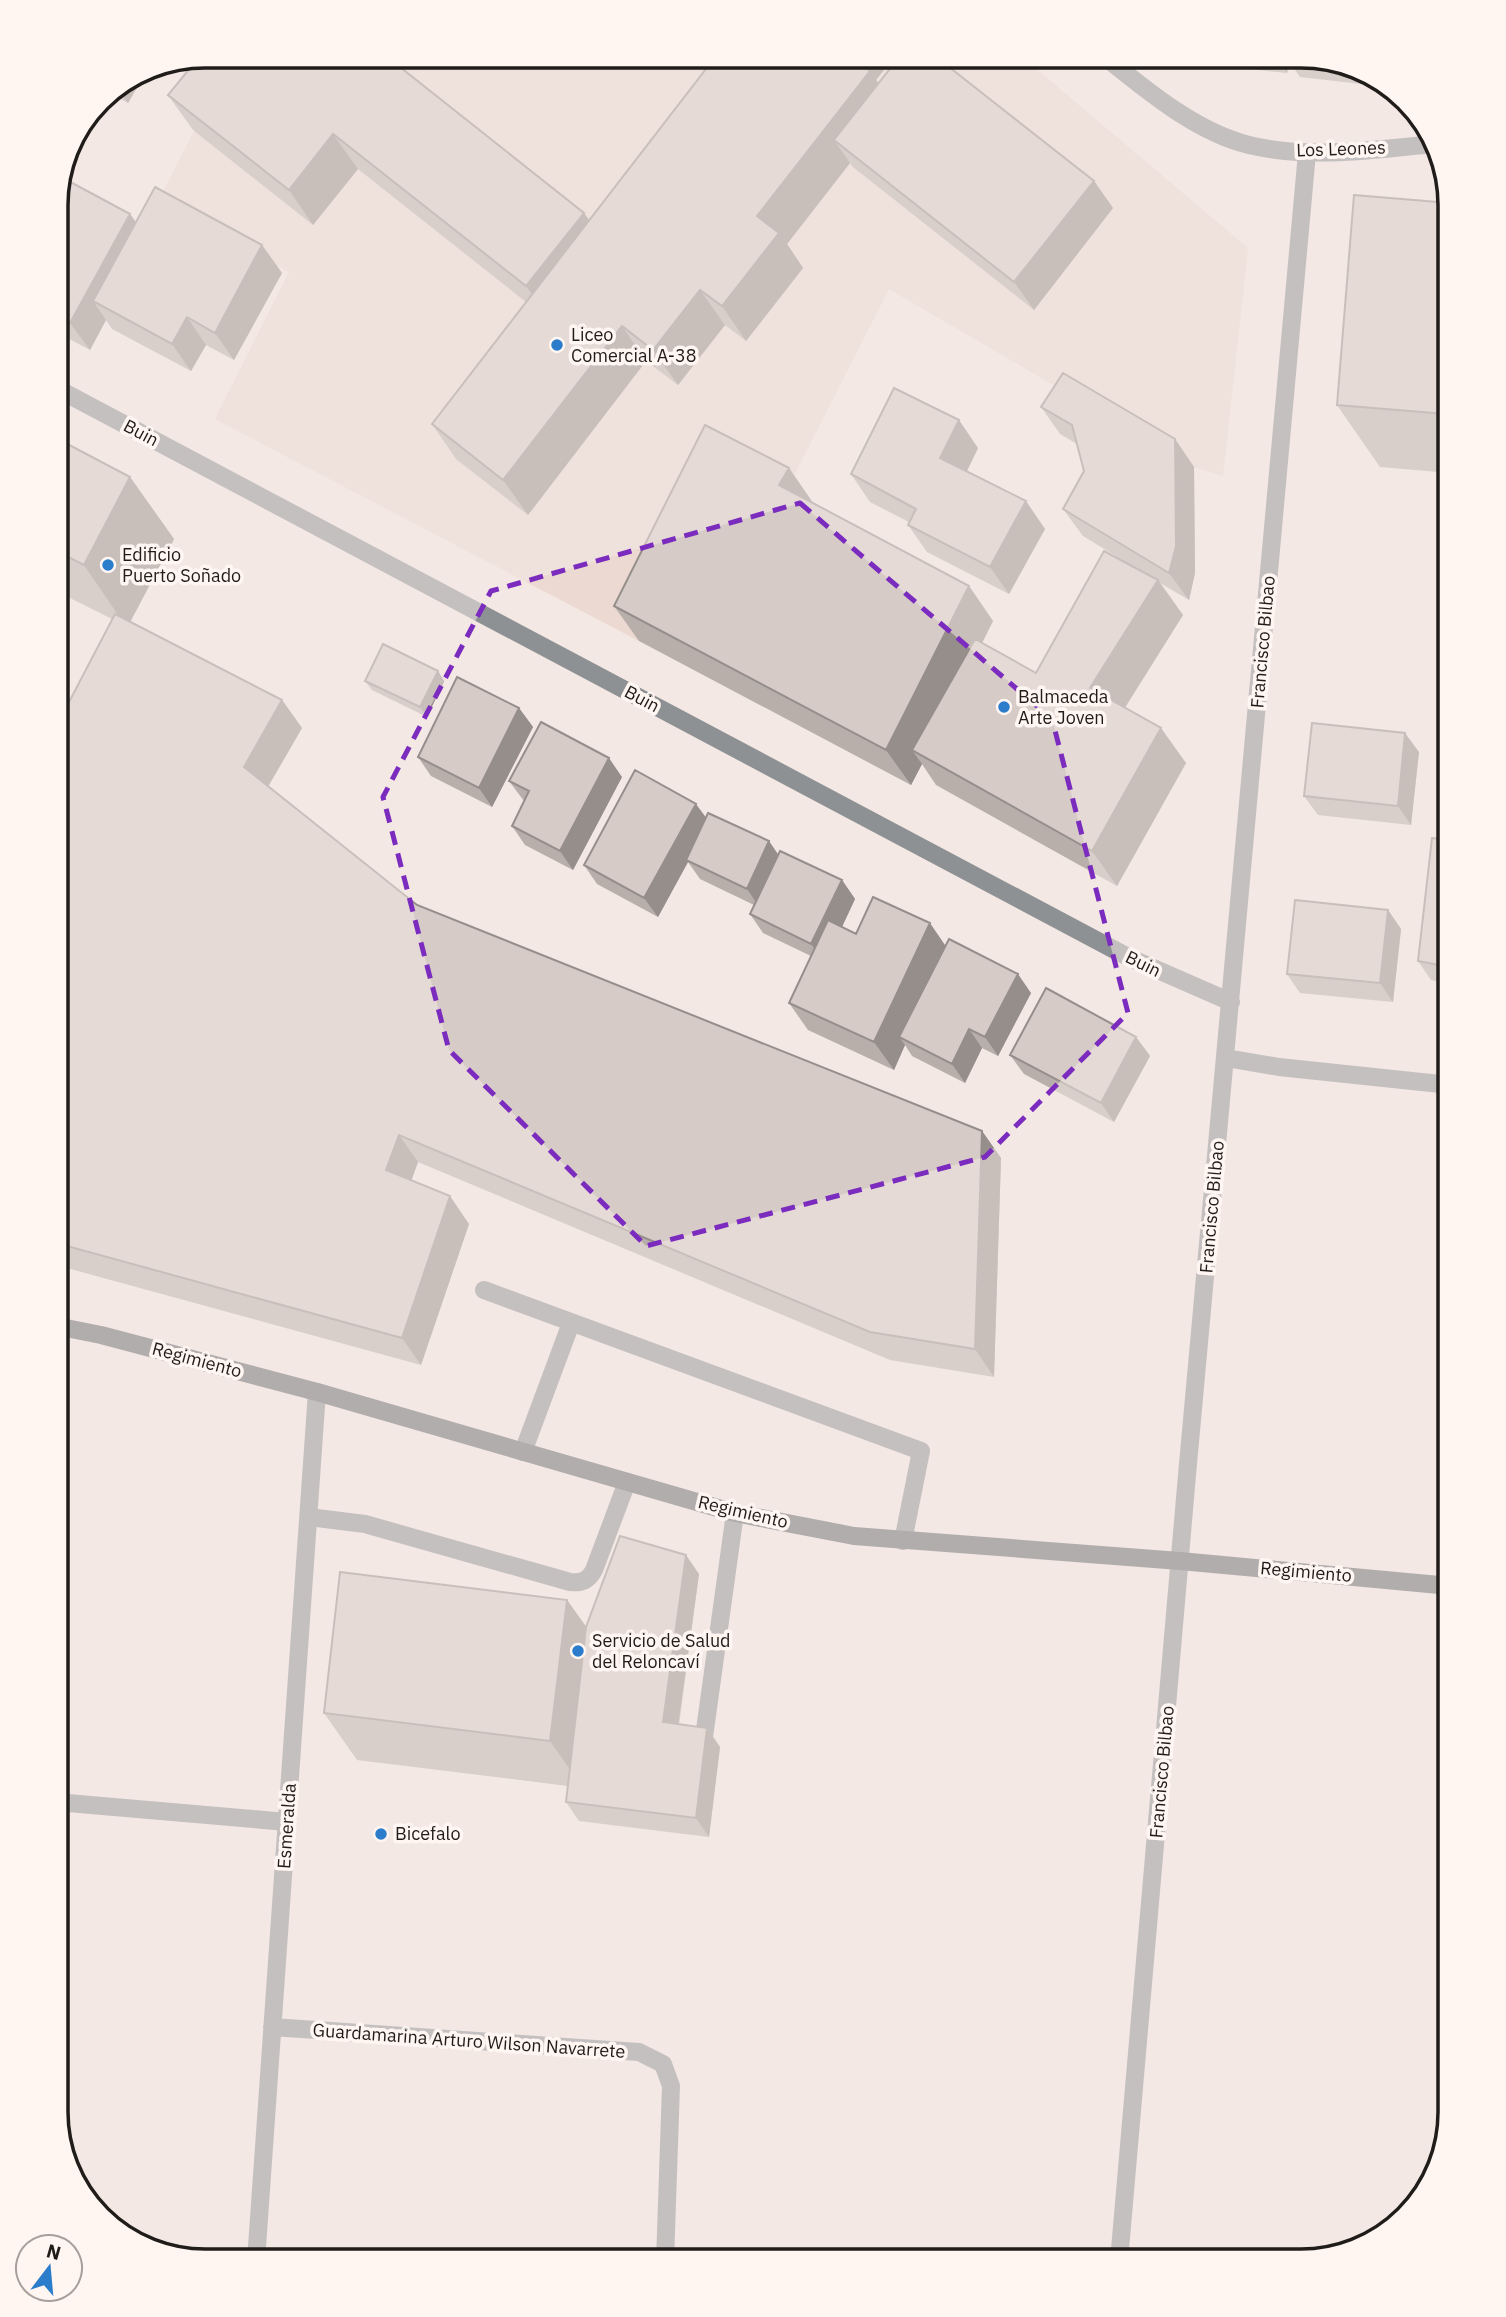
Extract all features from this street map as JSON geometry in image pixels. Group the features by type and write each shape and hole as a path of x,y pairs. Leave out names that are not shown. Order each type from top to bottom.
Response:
{"main road":[{"name":"Regimiento","path":"68,1328 317,1392 735,1513 854,1536 1180,1561 1438,1585"}],"street":[{"name":"Los Leones","path":"1121,69 1170,107 1247,145 1307,153 1423,145"},
{"name":"Francisco Bilbao","path":"1120,2249 1307,153"},
{"name":"Buin","path":"69,395 1128,957 1231,1002"},
{"path":"1226,1058 1279,1068 1438,1084"},
{"path":"484,1290 920,1451 903,1541"},
{"path":"523,1452 571,1323"},
{"name":"Esmeralda","path":"257,2248 317,1392"},
{"path":"309,1517 365,1524 579,1583 589,1579 594,1570 628,1482"},
{"path":"704,1737 735,1513"},
{"path":"68,1803 287,1822"},
{"name":"Guardamarina Arturo Wilson Navarrete","path":"272,2027 639,2052 663,2064 671,2086 665,2248"}],"highlighted area":[{"path":"800,503 1052,719 1128,1013 985,1157 646,1246 449,1050 383,797 491,591"}],"shaded area":[{"name":"Liceo Comercial A-38","path":"226,69 1036,69 1248,248 1223,476 1194,467 889,289 787,489 639,641 215,419 289,272 159,199"}],"building":[{"path":"196,69 402,69 584,213 526,286 333,134 289,190 168,95 189,70"},
{"path":"706,69 870,71 757,216 779,233 722,306 700,290 653,350 622,326 503,480 432,424"},
{"path":"890,69 952,69 1094,181 1014,282 834,140"},
{"path":"70,182 130,214 70,323 69,187"},
{"path":"155,187 262,245 215,333 187,317 172,344 93,301"},
{"path":"1354,195 1438,202 1438,413 1337,405"},
{"path":"1063,373 1175,439 1176,546 1169,573 1063,509 1084,471 1072,425 1041,407"},
{"path":"894,388 959,420 940,458 1026,501 990,567 908,525 916,509 851,474"},
{"path":"705,425 789,468 779,485 969,586 886,750 614,606"},
{"path":"69,445 130,477 84,565 69,557"},
{"path":"1104,551 1158,580 1090,688 1161,728 1092,851 912,750 975,639 1036,673"},
{"path":"115,614 282,700 244,767 417,905 982,1131 975,1349 870,1332 399,1135 386,1170 450,1196 402,1338 68,1246 69,703"},
{"path":"383,644 438,671 420,707 365,681"},
{"path":"457,677 519,708 479,788 418,757"},
{"path":"541,722 609,758 560,851 512,826 529,791 509,781"},
{"path":"1312,723 1405,733 1398,806 1304,796"},
{"path":"635,770 696,804 644,898 584,865"},
{"path":"708,813 769,841 747,889 686,860"},
{"path":"1432,838 1438,839 1438,965 1418,961"},
{"path":"780,851 842,880 811,944 750,914"},
{"path":"873,897 930,923 874,1042 789,1003 828,920 856,934"},
{"path":"1295,900 1388,910 1380,983 1287,974"},
{"path":"949,939 1018,974 985,1037 969,1029 952,1064 899,1037"},
{"path":"1046,988 1136,1037 1101,1103 1010,1055"},
{"path":"620,1536 686,1555 663,1722 707,1728 696,1818 566,1802 586,1627"},
{"path":"340,1572 567,1600 550,1741 324,1713"}],"place":[{"name":"Liceo Comercial A-38","path":"557,345"},
{"name":"Edificio Puerto Soñado","path":"108,565"},
{"name":"Balmaceda Arte Joven","path":"1004,707"},
{"name":"Servicio de Salud del Reloncaví","path":"578,1651"},
{"name":"Bicefalo","path":"381,1834"}]}
